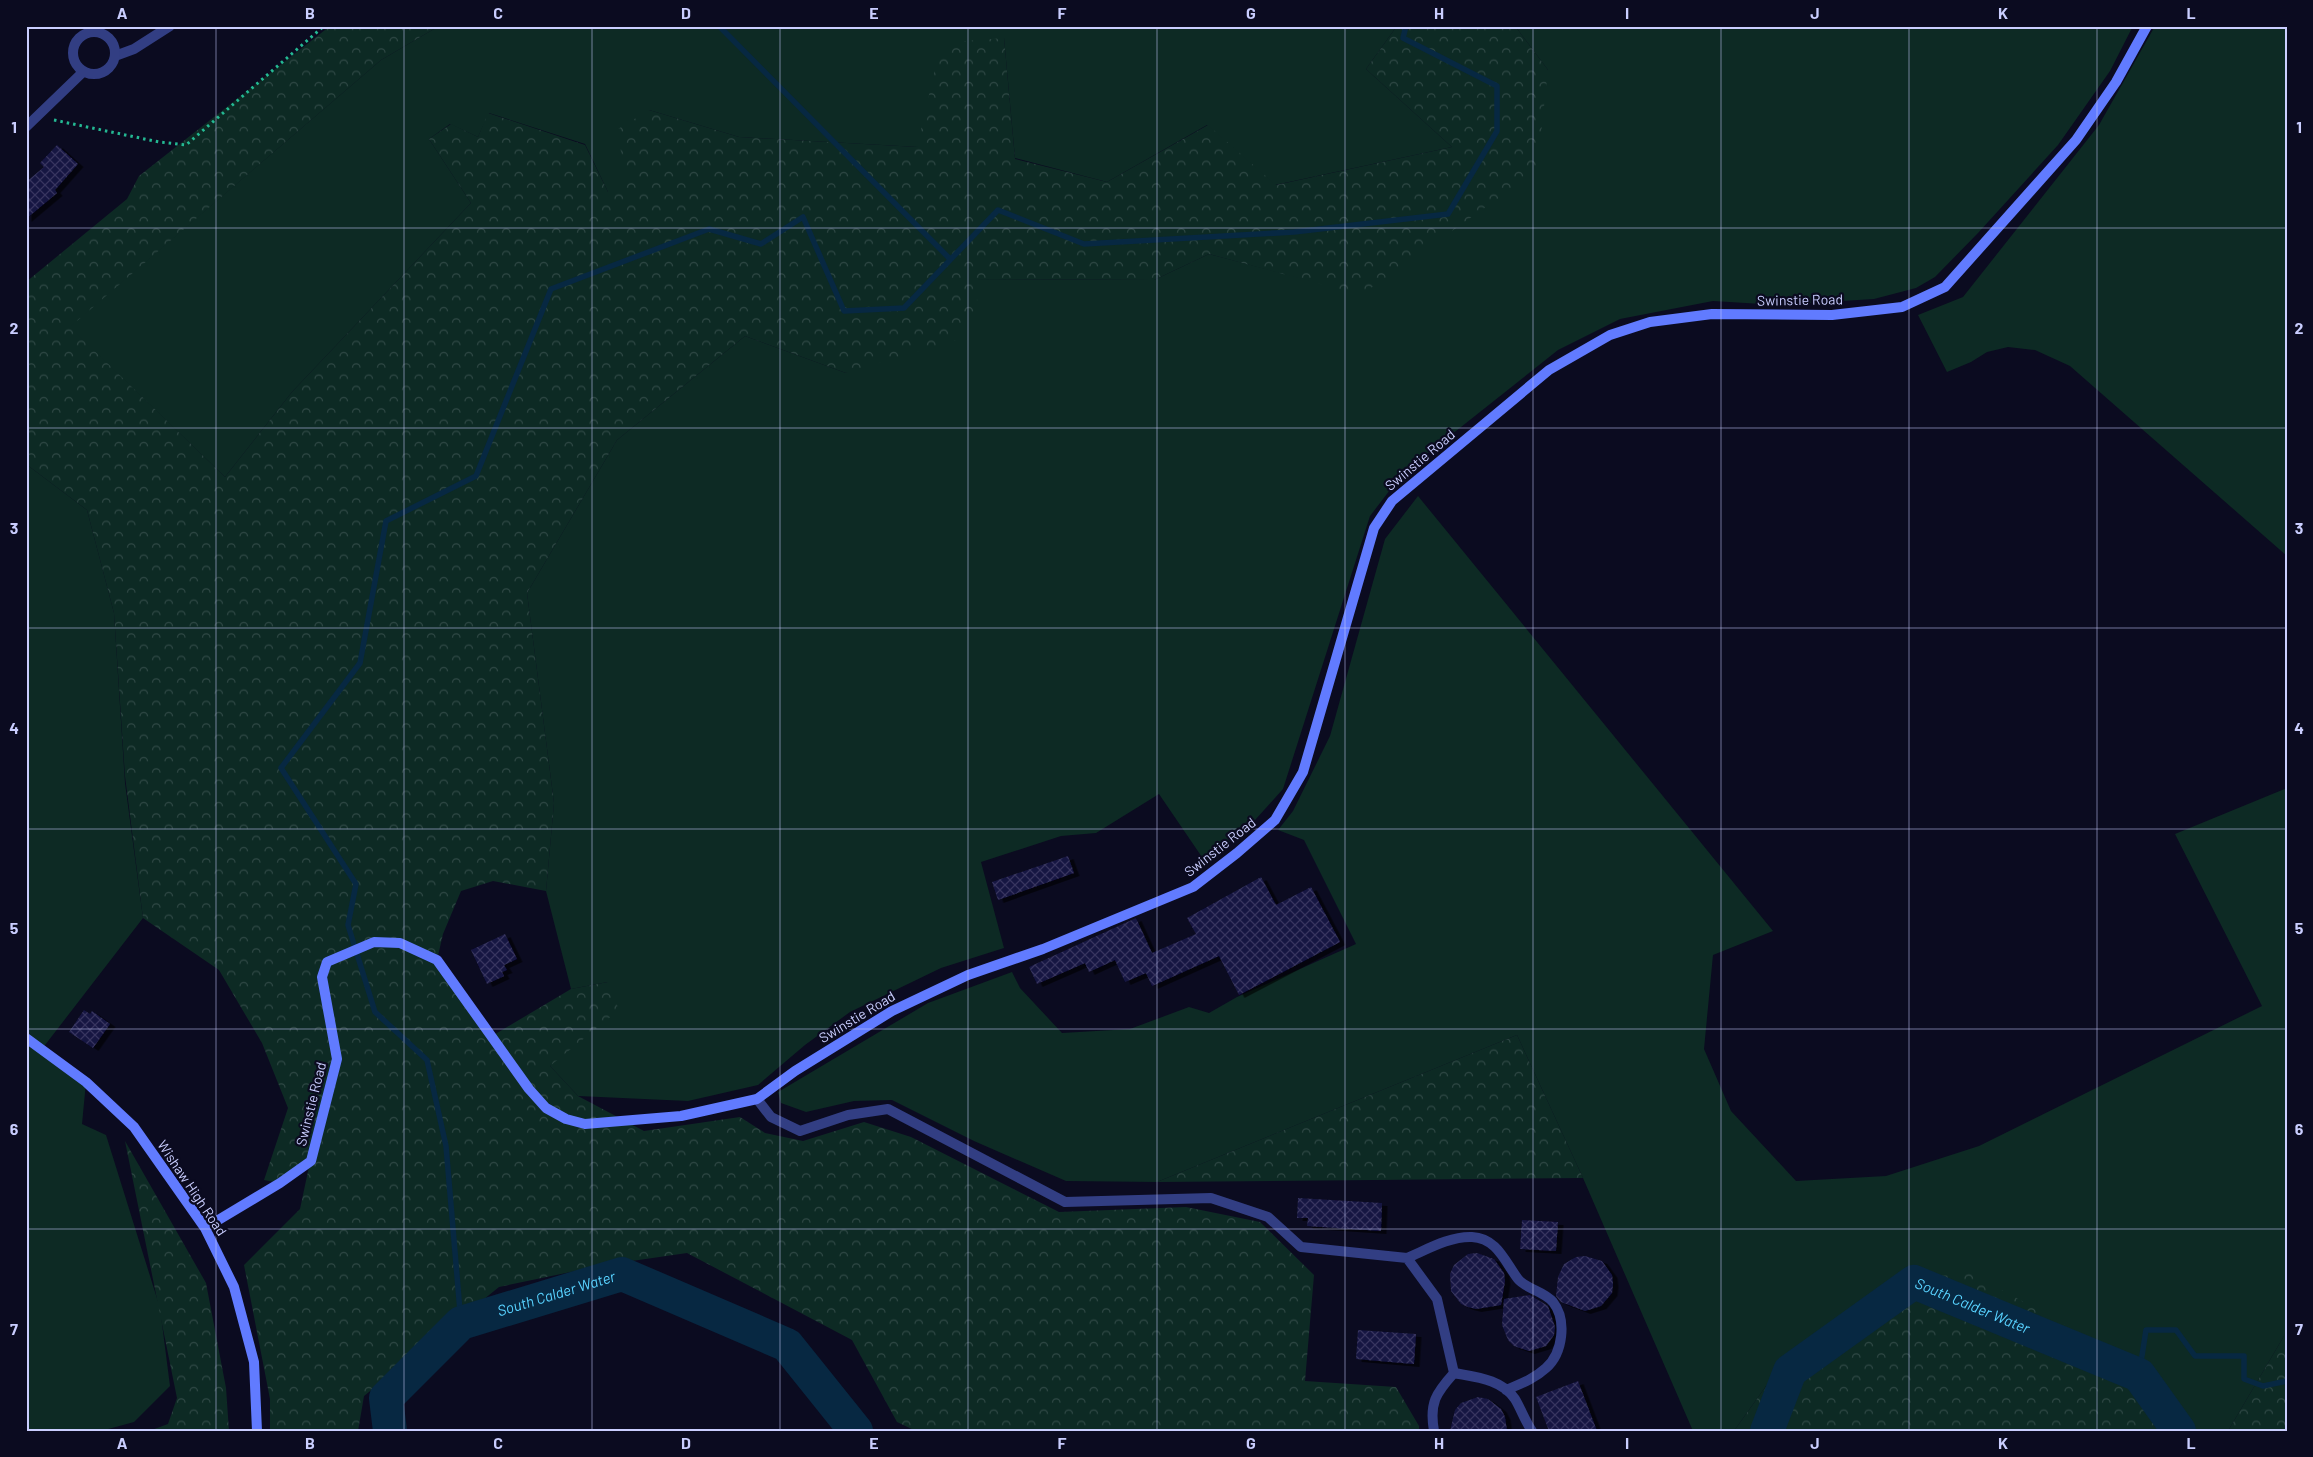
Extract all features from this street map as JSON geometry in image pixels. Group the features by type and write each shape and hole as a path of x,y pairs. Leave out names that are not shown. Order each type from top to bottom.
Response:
{"street":[{"path":"115,56 134,49 170,26"},
{"name":"Swinstie Road","path":"205,1228 280,1183 311,1161 337,1060 322,977 327,962 367,944 374,942 400,943 437,960 529,1089 546,1108 566,1119 585,1124 614,1123 682,1116 757,1099 795,1071 892,1011 968,975 1043,949 1193,887 1237,853 1275,820 1303,772 1374,528 1392,501 1549,370 1610,335 1650,322 1712,314 1832,315 1902,307 1945,287 2076,140 2116,82 2147,26"},
{"path":"89,32 103,34 113,43 115,56 109,68 97,74 83,72 74,61 72,54 77,40 89,32"},
{"path":"26,127 83,72"},
{"name":"Wishaw High Road","path":"26,1038 86,1082 134,1127 205,1228 234,1287 254,1362 257,1431"},
{"path":"757,1099 771,1117 800,1131 848,1115 888,1110 1065,1202 1211,1198 1268,1217 1301,1247 1407,1258 1448,1242 1473,1237 1493,1244 1509,1262 1519,1280 1552,1301 1560,1315 1562,1332 1557,1351 1547,1367 1529,1380 1506,1390"},
{"path":"1407,1258 1437,1299 1447,1335 1454,1374"},
{"path":"1454,1374 1484,1379 1506,1390 1514,1398 1532,1431"},
{"path":"1434,1431 1431,1413 1438,1391 1454,1374"}],"path":[{"path":"37,117 159,142 186,145 324,26"}],"green space":[{"path":"330,26 439,26 381,60 70,327 225,477 292,392 471,203 429,139 451,124 478,137 488,113 585,145 608,192 626,192 618,129 649,110 739,137 917,147 941,43 1004,38 1015,159 1107,182 1208,125 1276,185 1452,147 1366,69 1397,26 1515,26 1548,70 1537,171 1361,295 1209,254 1154,280 971,279 979,306 959,339 846,373 745,336 617,440 527,593 554,803 546,891 493,881 461,891 443,934 437,960 492,1036 571,989 608,982 619,1010 550,1066 578,1096 644,1131 740,1117 765,1133 803,1141 864,1122 911,1137 1059,1212 1186,1207 1260,1222 1314,1275 1305,1381 1396,1387 1419,1426 1419,1431 916,1431 897,1422 852,1340 687,1253 604,1265 499,1287 364,1396 358,1431 270,1431 270,1399 244,1265 300,1209 310,1162 280,1183 264,1180 288,1108 262,1043 219,970 143,918 125,776 114,613 87,510 26,464 26,282 127,199 139,176"},
{"path":"439,26 1397,26 1366,69 1452,147 1275,185 1207,125 1107,182 1015,158 1004,38 917,147 739,137 649,110 627,192 608,192 585,144 489,113 478,137 450,124 429,139 471,203 292,392 225,477 69,327 381,60"},
{"path":"1515,26 2133,26 2110,71 2058,145 1935,277 1916,288 1874,299 1778,305 1713,301 1620,319 1558,350 1403,473 1370,516 1283,789 1255,820 1206,863 1159,794 1096,833 1061,836 981,862 1004,948 941,968 850,1012 805,1045 758,1085 688,1101 578,1096 550,1066 608,982 571,989 546,891 554,803 527,593 617,440 745,336 846,373 971,279 1154,280 1209,254 1361,294 1548,70"},
{"path":"2155,26 2287,26 2287,556 2070,366 2035,350 2008,347 1987,352 1971,362 1947,372 1918,315 1963,297 2099,125"},
{"path":"26,464 87,510 114,613 125,783 143,918 42,1049 86,1082 82,1124 106,1135 160,1308 170,1386 134,1422 101,1431 26,1431"},
{"path":"1418,496 1773,931 1713,955 1704,1049 1731,1111 1796,1181 1886,1176 1979,1146 2262,1006 2175,834 2287,788 2287,1331 2228,1431 2197,1431 2144,1368 1784,1361 1734,1431 1693,1431 1583,1178 1517,1035 1157,1182 1066,1181 974,1141 892,1100 854,1101 806,1112 781,1103 778,1092 928,1003 1012,972 1020,988 1062,1033 1130,1029 1189,1007 1209,1013 1237,997 1356,944 1304,840 1278,830 1293,811 1330,736 1385,539"},
{"path":"1517,1035 1583,1178 1157,1182"},
{"path":"125,1141 206,1283 226,1388 229,1431 149,1431 168,1424 177,1398"},
{"path":"1971,1273 2144,1368 2197,1431 1734,1431 1784,1361 1885,1286 1918,1278"},
{"path":"2287,1331 2287,1431 2228,1431"}],"building":[{"path":"57,145 78,164 55,190 57,193 26,219 26,182 44,167 40,163"},
{"path":"1068,856 1074,873 998,900 992,882"},
{"path":"1261,877 1276,905 1311,887 1340,942 1239,995 1219,956 1152,986 1146,973 1125,982 1115,960 1089,972 1085,963 1037,984 1029,967 1136,918 1152,953 1196,934 1187,918"},
{"path":"505,934 517,959 504,965 507,970 502,972 504,976 487,984 471,950"},
{"path":"84,1010 90,1014 92,1011 110,1024 93,1048 69,1032"},
{"path":"1298,1198 1382,1203 1381,1231 1307,1226 1308,1218 1297,1218"},
{"path":"1522,1220 1558,1222 1556,1251 1520,1249"},
{"path":"1477,1253 1494,1259 1504,1273 1505,1281 1501,1305 1476,1309 1468,1307 1461,1304 1451,1291 1450,1274 1454,1265 1468,1254"},
{"path":"1585,1256 1602,1261 1612,1275 1613,1284 1612,1293 1601,1306 1585,1311 1561,1302 1556,1296 1558,1277 1564,1264 1576,1257"},
{"path":"1530,1295 1548,1306 1555,1327 1554,1335 1546,1346 1529,1351 1514,1346 1508,1340 1502,1325 1504,1299"},
{"path":"1358,1330 1416,1334 1414,1364 1356,1359"},
{"path":"1578,1381 1597,1431 1549,1431 1536,1397"},
{"path":"1478,1397 1488,1399 1501,1409 1505,1417 1507,1431 1450,1431 1455,1410 1461,1403"}],"waterway":[{"path":"719,26 950,259"},
{"path":"461,1323 446,1146 427,1060 375,1012 348,925 356,884 281,768 360,663 386,521 476,476 551,289 709,229 761,244 803,217 844,311 904,308 998,210 1084,244 1294,232 1448,214 1497,131 1497,86 1403,38 1406,26"},
{"name":"South Calder Water","path":"390,1431 386,1398 461,1323 622,1274 787,1345 856,1431"},
{"name":"South Calder Water","path":"1767,1431 1790,1371 1914,1282 2139,1375 2179,1431"},
{"path":"2139,1375 2146,1330 2176,1330 2195,1356 2244,1356 2244,1379 2263,1386 2287,1381"}]}
